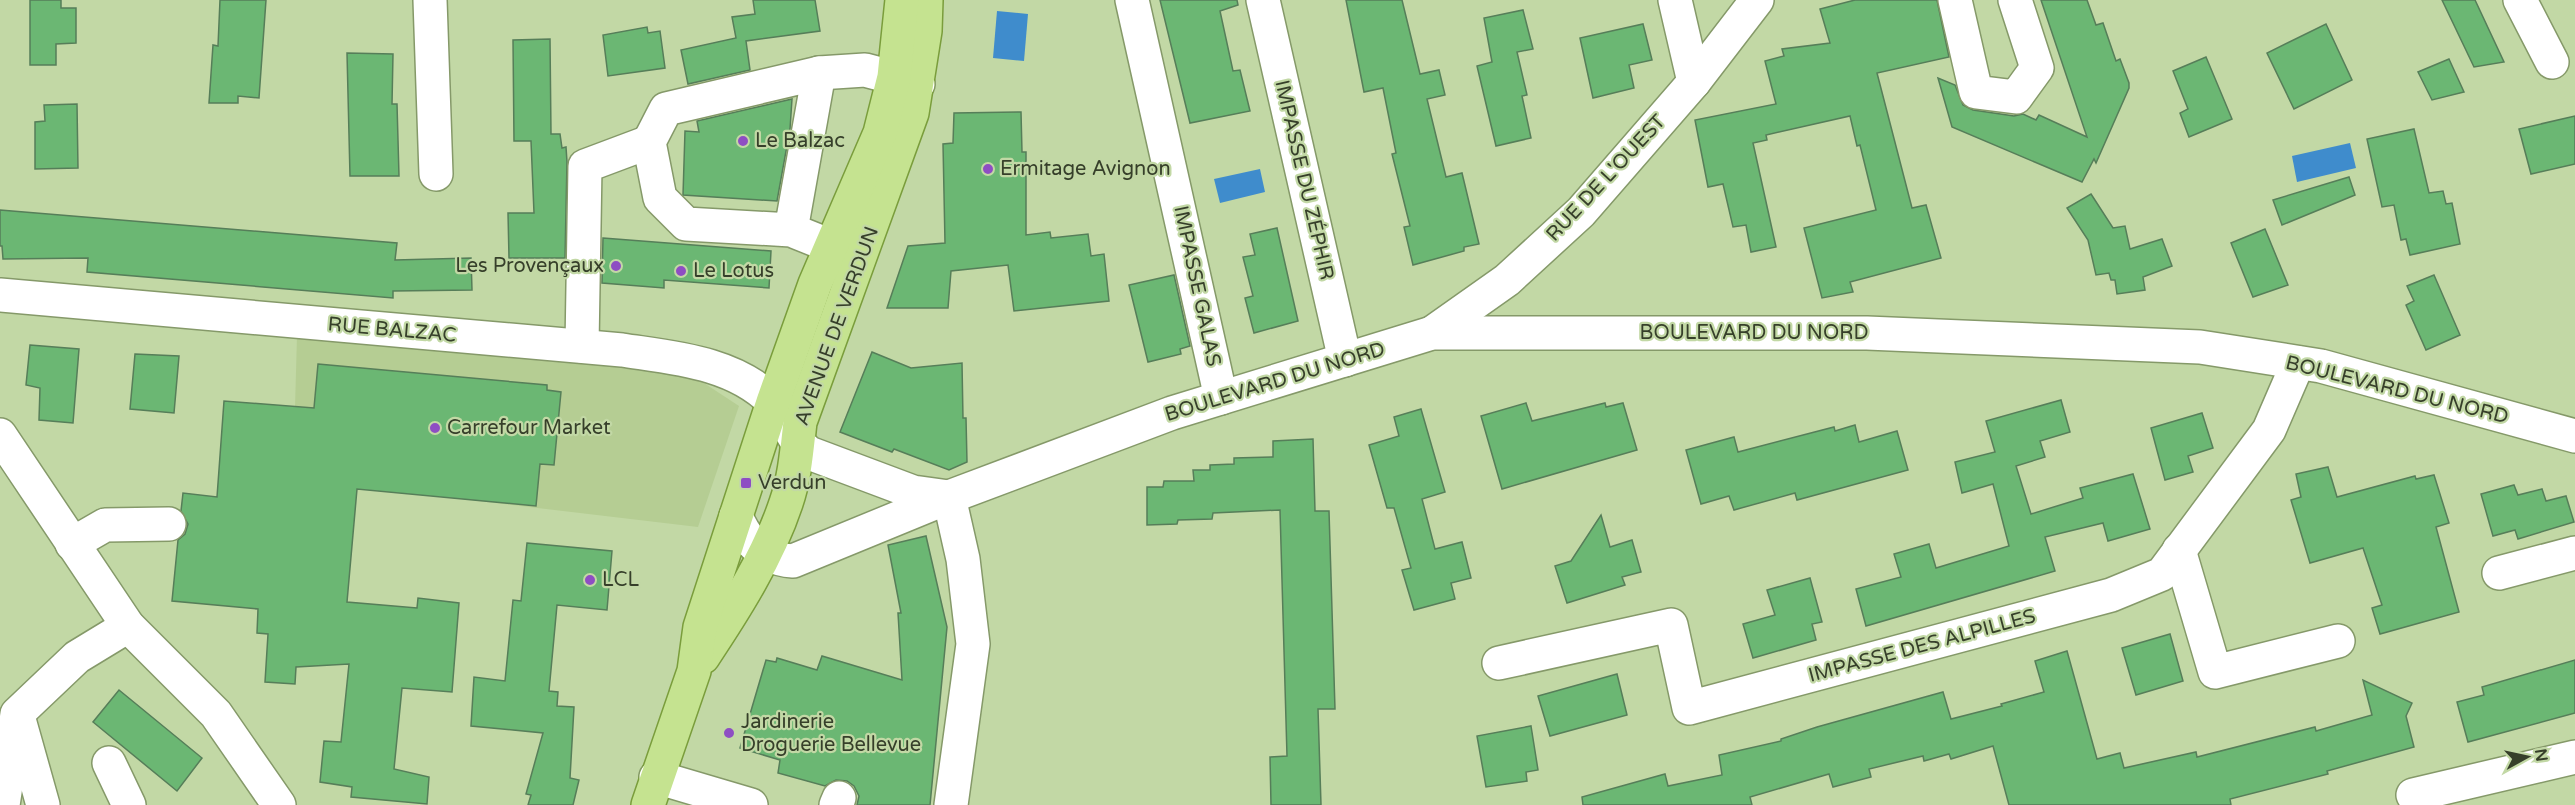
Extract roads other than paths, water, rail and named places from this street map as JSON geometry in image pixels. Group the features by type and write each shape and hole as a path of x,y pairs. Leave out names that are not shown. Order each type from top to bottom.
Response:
{"main road":[{"name":"AVENUE DE VERDUN","path":"694,671 722,628 776,530 794,471 800,422 912,113 906,81 902,0"},
{"name":"AVENUE DE VERDUN","path":"652,791 694,671 700,627 773,402 831,246 880,132 906,81 926,0"}],"street":[{"path":"430,0 436,174"},
{"name":"IMPASSE GALAS","path":"1132,0 1221,398"},
{"name":"IMPASSE DU ZÉPHIR","path":"1263,0 1345,360"},
{"path":"1675,0 1694,82"},
{"name":"RUE DE L'OUEST","path":"1432,333 1507,280 1581,212 1694,82 1757,0"},
{"path":"1957,0 1976,92 2016,97 2037,68 2015,0"},
{"path":"2520,0 2552,62"},
{"path":"831,246 791,230 686,224 660,198 649,142 666,109 819,73 865,70 906,81"},
{"path":"791,230 819,73"},
{"path":"582,346 585,166 649,142"},
{"name":"RUE BALZAC","path":"0,296 582,346 702,362 751,385 773,402"},
{"name":"BOULEVARD DU NORD","path":"763,554 777,560 793,561 949,497 1172,412 1432,333 1867,333 2200,347 2321,366 2575,436"},
{"name":"IMPASSE DES ALPILLES","path":"1499,663 1671,625 1689,708 2111,595 2162,574 2269,430 2298,363"},
{"path":"773,402 797,444"},
{"path":"0,435 128,626 216,714 279,805"},
{"name":"BOULEVARD DU NORD","path":"797,444 809,453 914,492 949,497"},
{"path":"949,497 963,559 973,644 951,805"},
{"path":"736,516 749,542 763,554"},
{"path":"72,544 105,525 169,524"},
{"path":"2179,550 2215,672 2338,641"},
{"path":"2499,573 2575,553"},
{"path":"3,805 17,714 77,657 128,626"},
{"path":"17,714 44,805"},
{"path":"2413,795 2575,757"},
{"path":"108,763 129,805"},
{"path":"652,791 751,805"}],"water":[{"path":"997,11 1028,14 1024,61 993,58"},
{"path":"2350,143 2356,168 2297,182 2292,156"},
{"path":"1260,169 1265,192 1220,203 1214,179"}],"place":[{"name":"Le Balzac","path":"743,141"},
{"name":"Ermitage Avignon","path":"988,169"},
{"name":"Les Provençaux","path":"616,266"},
{"name":"Le Lotus","path":"681,271"},
{"name":"Carrefour Market","path":"435,428"},
{"name":"Verdun","path":"746,483"},
{"name":"LCL","path":"590,580"},
{"name":"Jardinerie Droguerie Bellevue","path":"729,733"}]}
